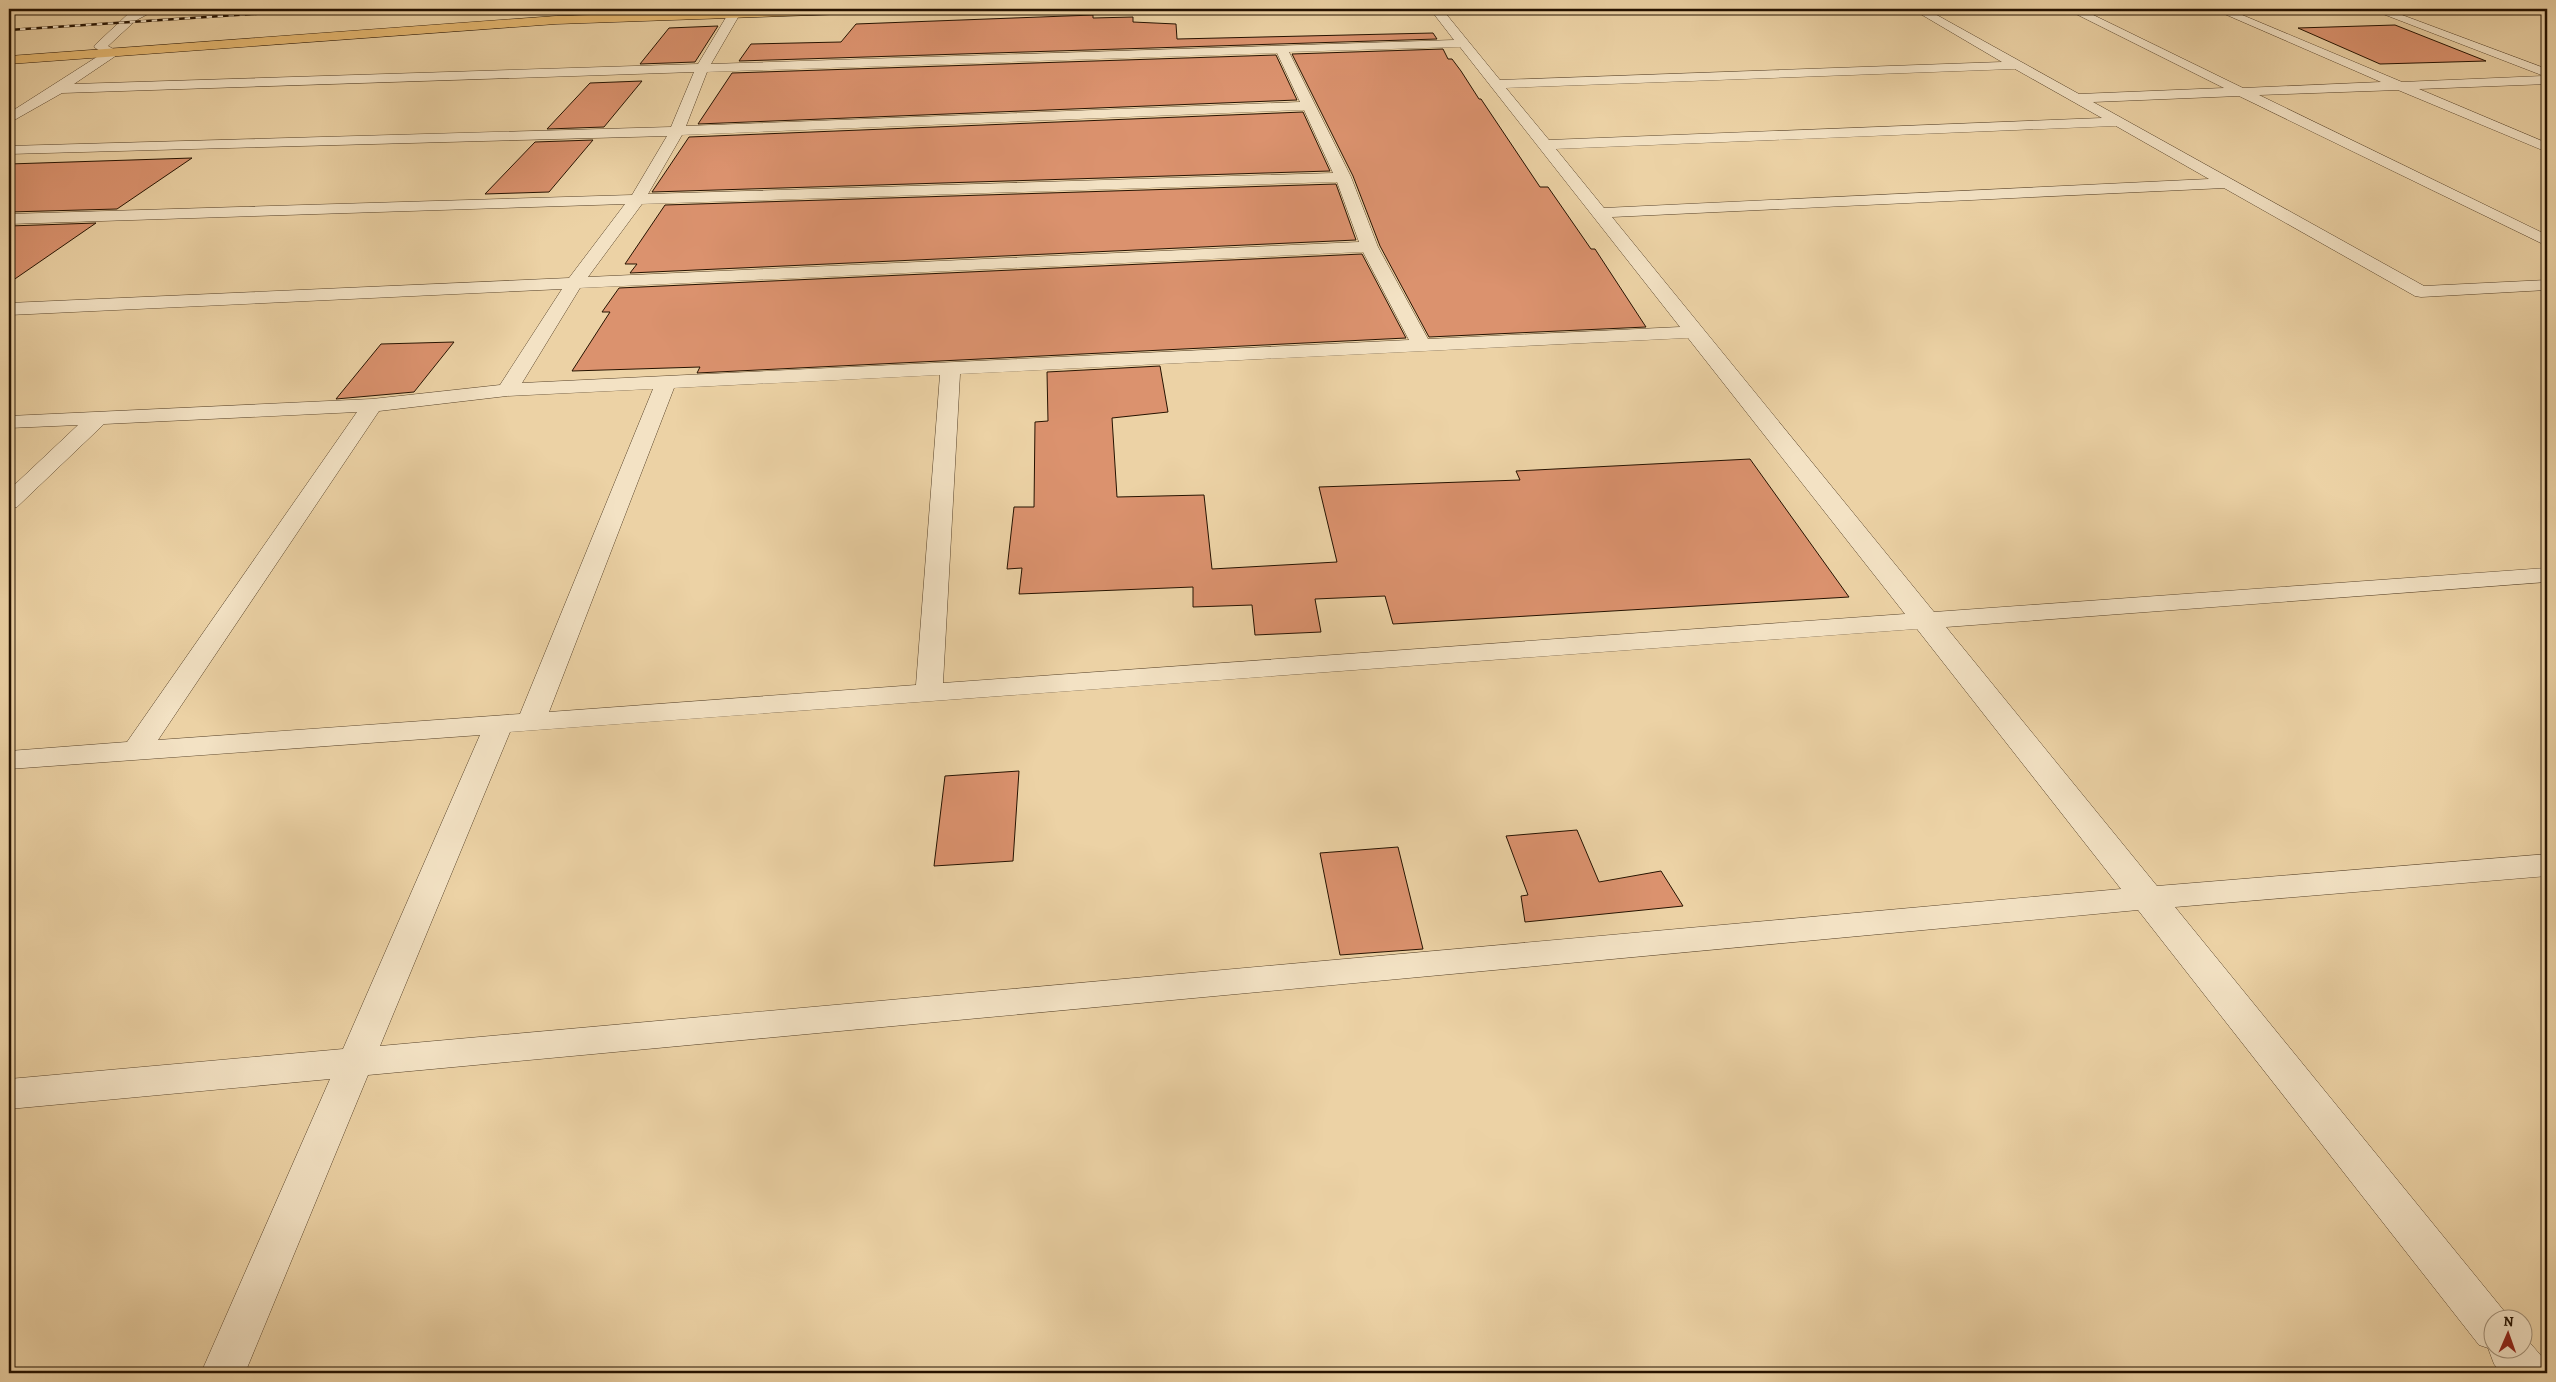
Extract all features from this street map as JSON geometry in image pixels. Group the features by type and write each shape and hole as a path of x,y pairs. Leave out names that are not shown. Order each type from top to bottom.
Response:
{"main road":[{"path":"9,60 556,20 902,9"}],"street":[{"path":"113,52 100,47 131,18 151,9"},
{"path":"1436,9 2484,1319"},
{"path":"1918,9 2422,292 2547,285"},
{"path":"2072,9 2547,241"},
{"path":"2219,9 2547,148"},
{"path":"2376,9 2547,73"},
{"path":"507,390 574,284 638,198 677,131 702,68 734,14"},
{"path":"59,89 1464,43"},
{"path":"1281,49 1343,176 1368,247 1422,346"},
{"path":"9,119 59,89 113,52"},
{"path":"1496,84 2017,65"},
{"path":"2077,98 2547,80"},
{"path":"9,150 677,131 1308,106"},
{"path":"1545,145 2120,122"},
{"path":"9,219 1343,176"},
{"path":"1599,213 2228,183"},
{"path":"9,309 1368,247"},
{"path":"9,422 372,405 507,390 1695,332"},
{"path":"929,693 950,369"},
{"path":"223,1373 355,1062 515,723 666,383"},
{"path":"136,751 372,405"},
{"path":"9,502 97,419"},
{"path":"9,760 2547,575"},
{"path":"9,1094 2147,898 2547,865"},
{"path":"2517,1360 2528,1373"},
{"path":"2539,1373 2547,1372"}],"building":[{"path":"1093,15 1093,18 1133,17 1133,22 1176,24 1177,39 1433,33 1437,39 739,61 751,44 841,42 856,24"},
{"path":"2395,25 2486,61 2380,64 2298,28"},
{"path":"718,26 695,62 640,64 669,28"},
{"path":"1443,49 1448,59 1452,59 1479,99 1481,99 1540,187 1548,187 1591,249 1595,249 1646,327 1429,337 1380,246 1353,176 1292,54"},
{"path":"1276,55 1297,100 698,124 732,73"},
{"path":"642,81 604,127 547,129 590,83"},
{"path":"1303,112 1330,171 652,192 689,137"},
{"path":"593,140 549,192 485,194 535,142"},
{"path":"192,158 117,209 9,212 9,164"},
{"path":"1336,184 1356,240 630,273 637,264 625,264 665,205"},
{"path":"96,223 9,283 9,226"},
{"path":"1362,254 1406,338 697,373 700,367 572,371 610,312 602,312 619,288"},
{"path":"454,342 414,392 336,399 381,344"},
{"path":"1160,366 1168,412 1112,418 1117,497 1204,495 1212,569 1337,562 1319,487 1520,480 1516,471 1750,459 1849,597 1393,624 1385,596 1315,599 1321,632 1255,635 1252,605 1193,607 1193,587 1019,594 1022,568 1007,569 1014,507 1034,507 1035,422 1048,421 1047,372"},
{"path":"1019,771 1013,861 934,866 945,776"},
{"path":"1577,830 1599,882 1661,871 1683,906 1525,922 1521,896 1528,895 1506,836"},
{"path":"1398,847 1423,949 1340,955 1320,853"}],"railway":[{"path":"9,30 329,9"}]}
